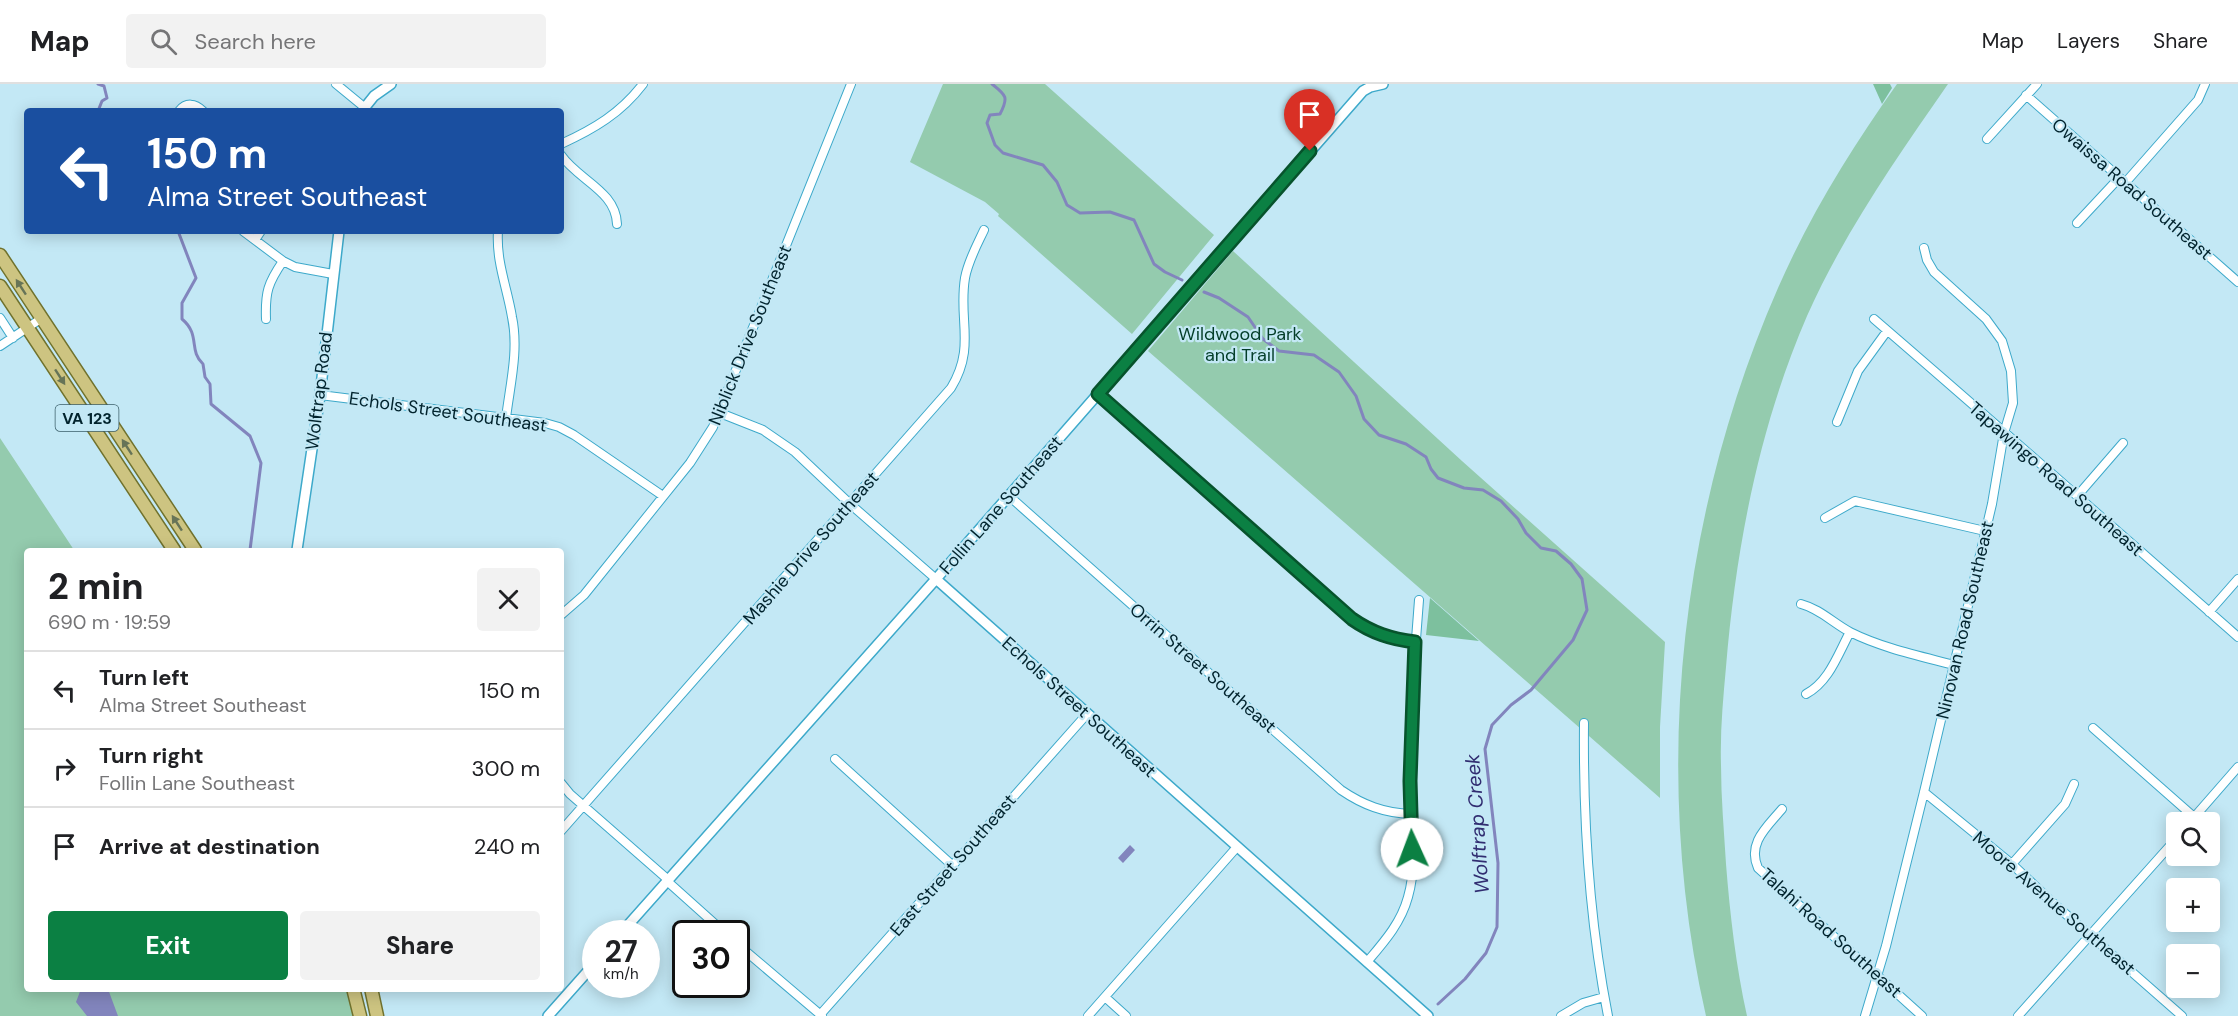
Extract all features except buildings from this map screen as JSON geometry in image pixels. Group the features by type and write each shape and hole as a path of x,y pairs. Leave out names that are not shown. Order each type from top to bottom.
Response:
{"main road":[{"name":"VA 123","path":"0,255 194,548"},
{"name":"VA 123","path":"0,286 173,548"},
{"path":"354,992 360,1016"},
{"path":"372,992 377,1016"}],"street":[{"path":"336,84 362,108"},
{"path":"364,108 391,84"},
{"path":"564,142 604,122 624,106 643,84"},
{"name":"Niblick Drive Southeast","path":"564,612 584,595 708,437 720,413 851,84"},
{"name":"Follin Lane Southeast","path":"632,920 936,579 1363,91 1383,84"},
{"path":"1987,139 2037,84"},
{"path":"2077,223 2122,180 2198,100 2205,84"},
{"name":"Owaissa Road Southeast","path":"2026,95 2238,282"},
{"path":"182,108 193,104 199,108"},
{"path":"564,159 572,169 607,197 615,212 617,224"},
{"name":"Mashie Drive Southeast","path":"564,828 927,417 959,375 966,351 965,278 969,263 984,230"},
{"path":"247,234 283,261 307,271 333,274"},
{"path":"255,240 259,234"},
{"name":"Wolftrap Road","path":"297,548 320,395 339,234"},
{"path":"498,234 498,260 514,333 506,418"},
{"name":"Ninovan Road Southeast","path":"1865,1016 1886,946 1924,792 1996,484 2004,433 2013,404 2011,371 2002,341 1986,319 1934,272 1924,248"},
{"path":"266,319 267,288 283,261"},
{"path":"0,318 13,338"},
{"path":"0,346 42,318"},
{"name":"Tapawingo Road Southeast","path":"1874,319 2238,637"},
{"path":"1837,422 1858,371 1887,331"},
{"path":"1098,394 1352,619 1386,637 1415,642"},
{"name":"Echols Street Southeast","path":"320,395 545,423 559,427 663,496"},
{"name":"Echols Street Southeast","path":"720,413 743,421 777,439 795,452 849,503 1428,1016"},
{"path":"2078,495 2123,443"},
{"name":"Orrin Street Southeast","path":"1009,496 1341,790 1371,807 1393,813 1411,814"},
{"path":"1826,518 1855,501 1985,531"},
{"path":"2209,612 2238,579"},
{"path":"1367,962 1395,927 1408,897 1413,866 1410,781 1415,642 1419,600"},
{"path":"1801,604 1817,610 1850,632 1867,639 1954,665"},
{"path":"1806,694 1822,684 1850,632"},
{"name":"East Street Southeast","path":"820,1015 1087,714"},
{"path":"1584,723 1584,794 1588,874 1608,1016"},
{"path":"2093,728 2184,812"},
{"path":"835,759 953,866"},
{"path":"2198,812 2238,767"},
{"path":"2012,864 2065,804 2074,784"},
{"path":"564,786 710,920"},
{"name":"Moore Avenue Southeast","path":"1924,792 2012,864 2182,1016"},
{"name":"Talahi Road Southeast","path":"1782,809 1758,838 1749,853 1763,875 1922,1016"},
{"path":"1088,1016 1237,847"},
{"path":"2018,1016 2166,850"},
{"path":"750,955 820,1015"},
{"path":"548,1016 582,978"},
{"path":"1105,997 1126,1016"},
{"path":"1561,1016 1583,1003 1604,997"}],"green space":[{"name":"Wildwood Park and Trail","path":"943,84 1045,84 1214,235 1132,334 985,202 910,162"},
{"path":"1873,84 1890,84 1892,88 1882,104"},
{"path":"1897,84 1948,84 1872,197 1822,285 1790,358 1752,488 1730,622 1721,728 1723,814 1729,902 1747,1016 1706,1016 1689,925 1680,832 1679,739 1684,646 1697,554 1717,463 1744,374 1778,288 1832,183"},
{"name":"Wildwood Park and Trail","path":"1233,251 1462,461 1665,642 1660,727 1660,798 1148,351"},
{"path":"0,438 73,548 24,548 24,992 354,992 359,1016 0,1016"},
{"path":"1430,598 1479,641 1426,635"}],"water":[{"path":"1130,845 1135,850 1123,863 1118,858"},
{"path":"80,992 109,992 118,1016 87,1016 76,1002"}],"waterway":[{"path":"98,84 104,86 107,98 102,101 99,108"},
{"name":"Wolftrap Creek","path":"992,84 1005,97 1005,104 1000,114 990,115 987,123 995,145 1003,153 1043,165 1057,182 1067,205 1080,213 1110,212 1134,220 1154,264 1182,280"},
{"path":"179,234 196,278 182,303 182,319 191,331 196,353 203,364 205,377 210,384 211,404 250,436 261,463 250,548"},
{"name":"Wolftrap Creek","path":"1204,292 1219,298 1248,317 1263,339 1279,351 1314,355 1339,372 1356,396 1364,419 1379,435 1406,444 1426,457 1438,478 1464,488 1483,490 1501,501 1541,548 1556,551 1571,564 1582,579 1587,610 1573,640 1531,690 1511,705 1492,725 1485,749 1498,863 1497,927 1486,953 1465,979 1438,1004"}],"route":[{"path":"1310,151 1098,394 1352,619 1386,637 1415,642 1410,781 1412,849"}]}
